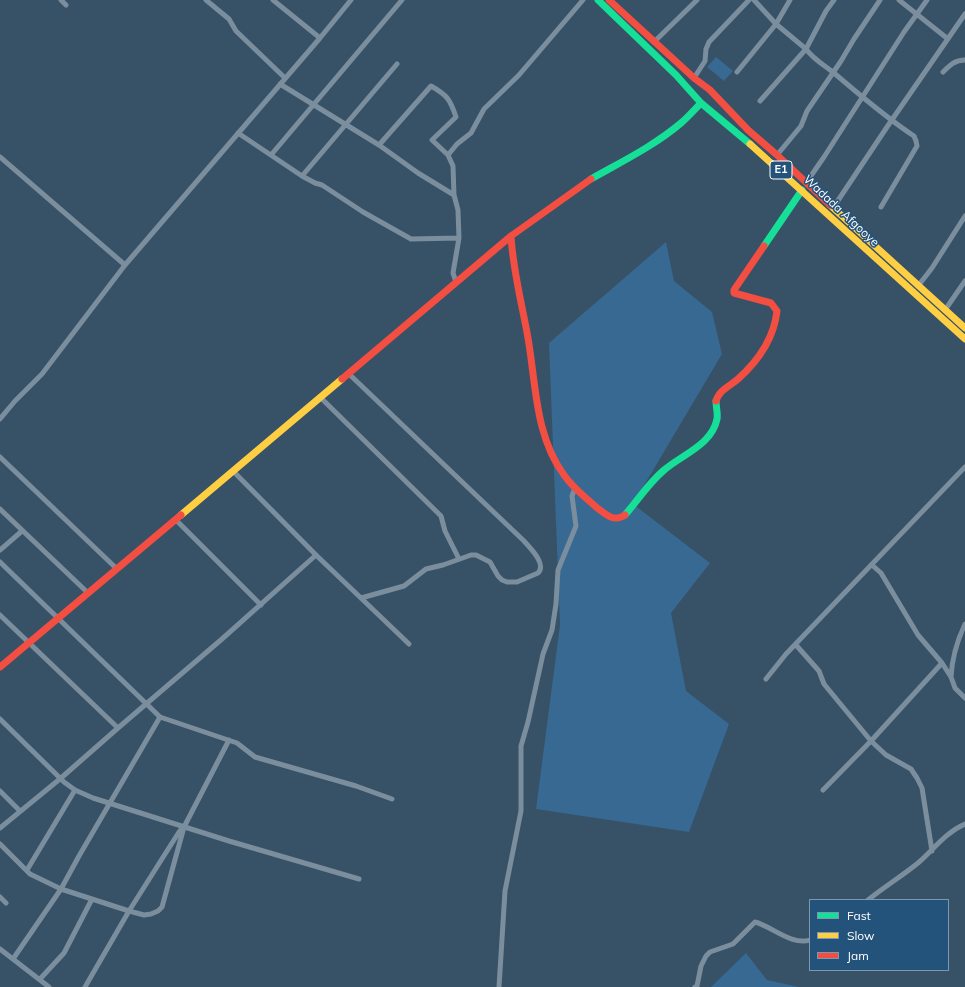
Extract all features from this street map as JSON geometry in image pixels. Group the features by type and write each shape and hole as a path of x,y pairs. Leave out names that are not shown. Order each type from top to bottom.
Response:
{"main road":[{"name":"Wadada Afgooye","path":"598,0 702,102 762,153 965,339"},
{"name":"Wadada Afgooye","path":"609,0 694,78 716,96 748,130 965,328"},
{"path":"702,102 701,92 707,88"},
{"path":"0,667 511,236 591,179 623,162 671,131 702,102 712,103 716,96"},
{"path":"511,236 514,276 528,339 539,411 548,443 560,471 575,488 611,518 622,518 644,490 668,466 688,454 705,440 716,420 717,397 723,390 738,379 755,361 773,332 777,311 771,304 738,295 734,292 734,290 802,190"}],"street":[{"path":"61,0 66,5"},
{"path":"206,0 229,20 236,31 285,78"},
{"path":"273,0 320,38"},
{"path":"0,419 2,414 42,374 125,265 351,0"},
{"path":"271,155 402,0"},
{"path":"448,155 457,144 471,134 484,109 519,75 583,0"},
{"path":"654,42 697,0"},
{"path":"694,78 705,61 707,45 748,0"},
{"path":"754,0 776,24 818,61 891,121 914,136 916,146 881,207"},
{"path":"737,72 776,24 790,0"},
{"path":"760,101 806,49 826,11 834,0"},
{"path":"777,155 801,126 807,111 880,0"},
{"path":"899,0 948,39"},
{"path":"806,183 904,32 927,0"},
{"path":"833,208 965,14"},
{"path":"943,72 950,64 958,60 965,60"},
{"path":"302,176 397,64"},
{"path":"280,84 378,145 418,173 454,195"},
{"path":"378,145 431,86 441,91 451,101 456,117 432,140 448,155 453,166 454,195 458,210 459,238 453,274 456,282"},
{"path":"238,133 302,176 322,185 363,212 411,239 459,238"},
{"path":"0,157 125,265"},
{"path":"918,286 932,268 965,216"},
{"path":"945,310 965,281"},
{"path":"348,373 524,541 535,554 541,567 541,570 538,573 517,582 513,582 502,580 490,562 482,557 471,555 426,569 404,586 360,598"},
{"path":"320,397 441,516 445,531 459,559"},
{"path":"0,457 117,569"},
{"path":"766,679 796,645 965,467"},
{"path":"233,471 316,555 409,644"},
{"path":"499,987 505,891 521,811 521,746 528,722 543,654 552,630 556,604 558,570 576,526 572,496 575,488"},
{"path":"0,509 88,593"},
{"path":"175,519 261,605"},
{"path":"0,550 22,531"},
{"path":"0,828 61,778 146,703 178,678 316,555"},
{"path":"0,562 160,717 237,743 255,757 356,786 392,799"},
{"path":"872,565 881,573 918,635 942,663 951,677"},
{"path":"0,615 118,728"},
{"path":"965,624 954,652 951,667 951,677 954,688 965,698"},
{"path":"796,645 814,664 819,671 824,684 871,741 886,755 911,769 917,778 922,788 932,850"},
{"path":"823,790 871,741 942,663"},
{"path":"13,959 61,889 109,803 160,717"},
{"path":"0,719 74,790 184,827 359,879"},
{"path":"85,987 129,911 167,850 184,827 229,740"},
{"path":"27,870 74,790"},
{"path":"0,791 20,811"},
{"path":"869,899 916,865 946,835 965,824"},
{"path":"0,844 36,877 61,889 144,915 158,911 162,907 184,827"},
{"path":"0,897 6,903"},
{"path":"40,980 64,953 92,899"},
{"path":"695,987 697,986 701,966 706,956 710,952 733,944 755,922 796,941 806,942 809,940"},
{"path":"0,949 49,987"}],"shaded area":[{"path":"716,57 733,71 724,81 707,67"},
{"path":"666,242 674,281 712,312 722,354 633,504 710,563 671,613 686,691 729,724 689,832 536,809 560,625 549,343"},
{"path":"746,953 767,980 799,987 711,987"}],"traffic: fast":[{"path":"598,0 676,75 701,103 750,144"},
{"path":"591,179 660,139 689,116 701,103"},
{"path":"764,246 802,190"},
{"path":"625,515 663,471 695,449 709,436 717,419 716,401"}],"traffic: slow":[{"path":"750,144 965,339"},
{"path":"830,205 965,328"},
{"path":"181,515 342,379"}],"traffic: jam":[{"path":"609,0 694,78 710,90 748,130 830,205"},
{"path":"342,379 511,236 591,179"},
{"path":"511,236 538,409 547,444 554,460 571,484 579,492 610,517 617,518 625,515"},
{"path":"716,401 717,397 722,391 738,379 758,357 769,340 775,321 777,311 771,303 734,293 734,290 764,246"},
{"path":"0,667 181,515"}]}
